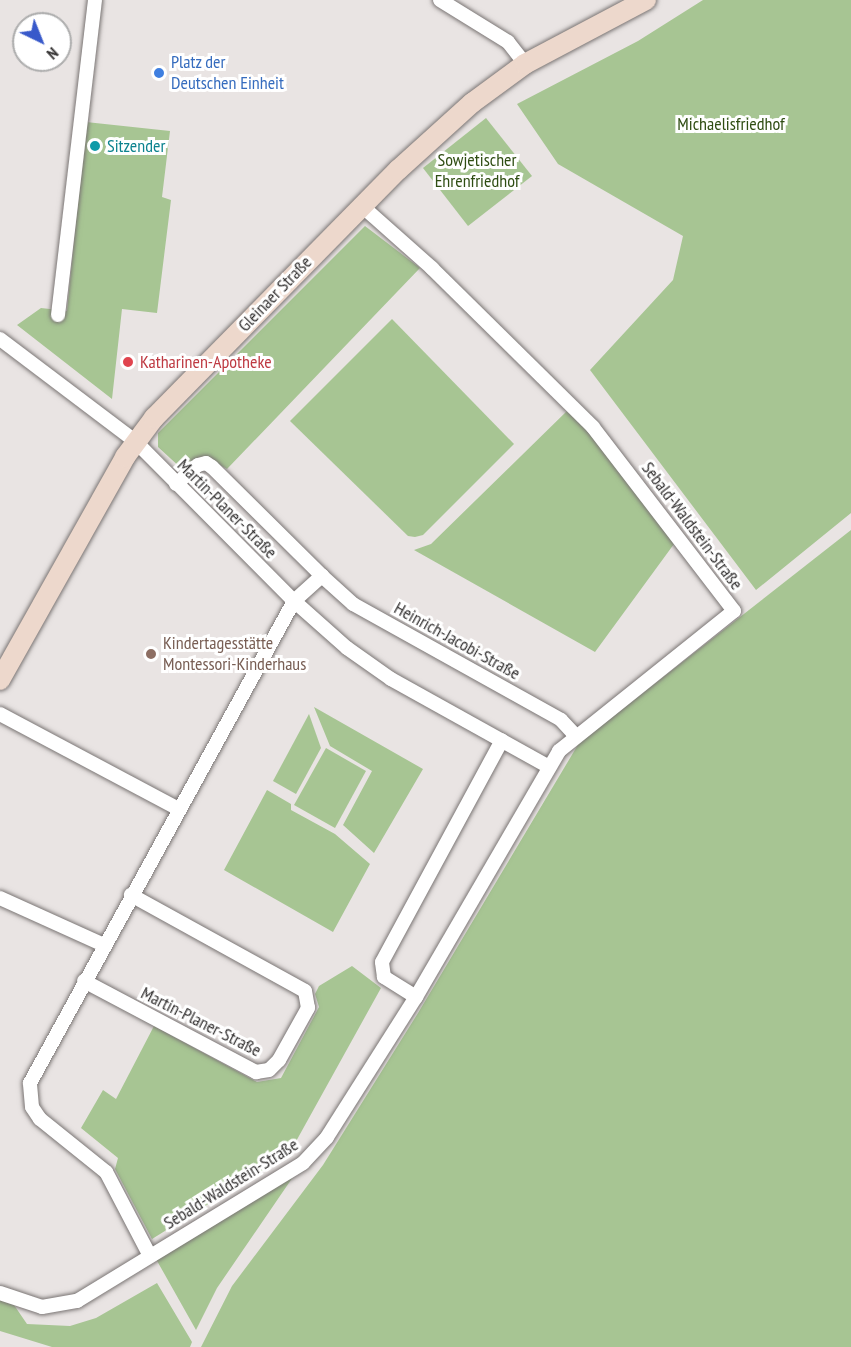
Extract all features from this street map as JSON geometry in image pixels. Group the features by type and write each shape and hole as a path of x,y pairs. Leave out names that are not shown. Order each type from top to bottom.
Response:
{"street":[{"path":"58,315 95,0"},
{"path":"440,0 508,42 525,64"},
{"name":"Gleinaer Straße","path":"0,680 135,441 362,206 464,110 525,64 646,0"},
{"name":"Sebald-Waldstein-Straße","path":"0,1293 34,1306 64,1305 150,1256 309,1157 327,1137 416,997 549,767 575,735 734,611 593,427 362,206"},
{"name":"Martin-Planer-Straße","path":"0,339 135,441 294,601 368,664 549,767"},
{"name":"Heinrich-Jacobi-Straße","path":"176,484 198,465 206,463 353,604 561,720 575,735"},
{"path":"150,1256 106,1172 40,1119 32,1107 30,1083 294,601 322,576"},
{"path":"0,714 179,809"},
{"path":"416,997 384,977 382,962 502,740"},
{"name":"Martin-Planer-Straße","path":"84,981 256,1072 275,1065 308,1008 305,991 131,895"},
{"path":"0,898 104,945"}],"green space":[{"name":"Michaelisfriedhof","path":"703,0 851,0 851,513 756,590 590,370 673,280 683,236 558,164 517,104 638,41"},
{"name":"Sowjetischer Ehrenfriedhof","path":"486,118 532,176 468,226 423,168"},
{"path":"86,122 170,131 162,197 171,200 157,313 122,309 112,399 17,325 41,308 67,311"},
{"path":"365,226 420,268 227,469 207,458 182,469 158,447 158,433"},
{"path":"392,319 514,444 423,535 415,537 408,536 290,421"},
{"path":"569,409 594,435 674,544 595,652 414,550 431,544"},
{"path":"851,530 851,1347 201,1347 232,1286 323,1165 418,1013 579,743"},
{"path":"314,707 423,769 374,853 343,825 372,771 330,746"},
{"path":"309,714 321,748 296,794 273,781"},
{"path":"326,748 366,771 335,828 294,805"},
{"path":"267,790 291,804 291,810 335,834 370,864 333,932 224,870"},
{"path":"352,966 381,988 289,1154 152,1239 115,1169 118,1158 81,1128 103,1090 116,1099 154,1026 257,1082 281,1078 319,1007 315,994 319,986"},
{"path":"295,1174 217,1288 196,1330 156,1259"},
{"path":"157,1283 192,1342 190,1347 52,1347 0,1331 0,1300 14,1305 27,1324 70,1326 96,1318"}],"place":[{"name":"Platz der Deutschen Einheit","path":"159,73"},
{"name":"Sitzender","path":"95,146"},
{"name":"Katharinen-Apotheke","path":"128,362"},
{"name":"Kindertagesstätte Montessori-Kinderhaus","path":"151,654"}]}
